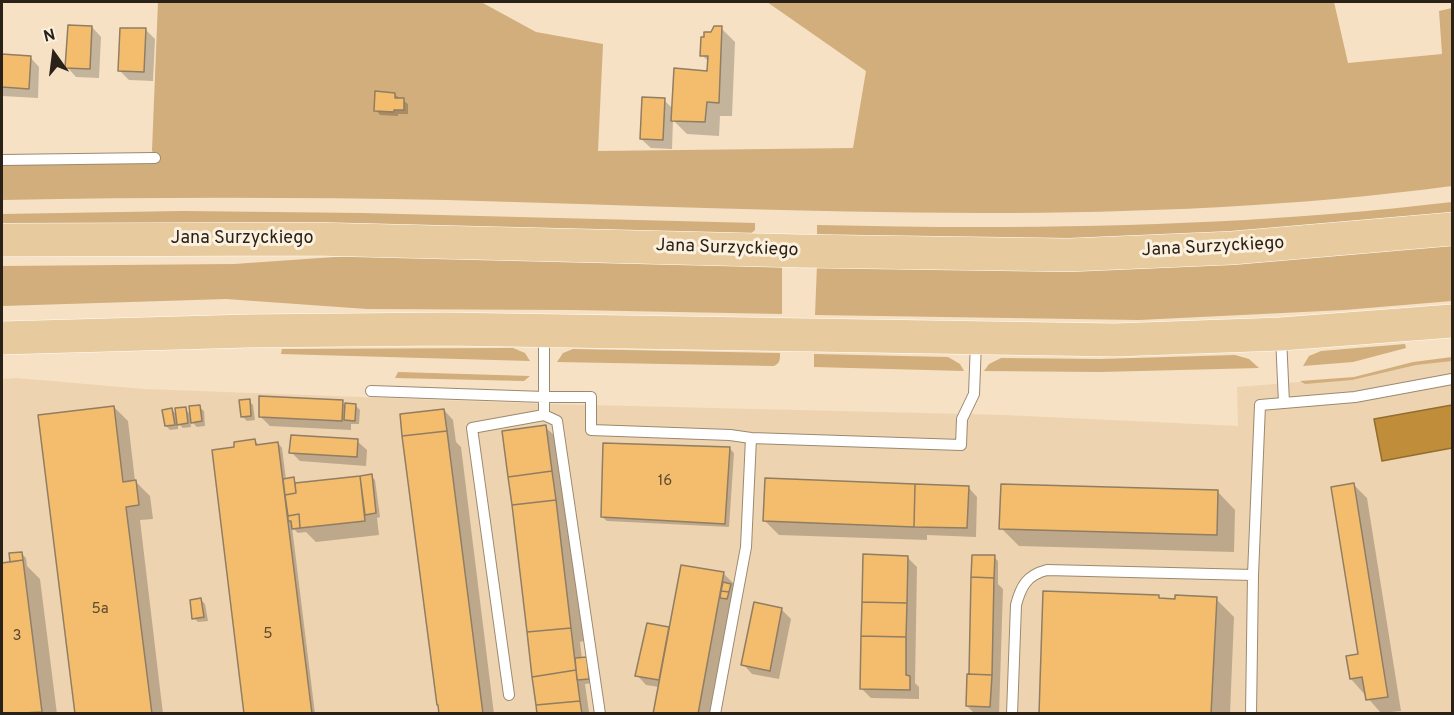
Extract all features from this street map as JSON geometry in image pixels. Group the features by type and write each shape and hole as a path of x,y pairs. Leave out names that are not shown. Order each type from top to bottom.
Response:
{"main road":[{"name":"Jana Surzyckiego","path":"4,241 314,239 1069,255 1232,248 1452,229"},
{"path":"4,338 248,331 544,329 1115,340 1281,334 1452,321"}],"lane":[{"path":"2,160 155,158"},
{"path":"544,329 544,415"},
{"path":"1281,334 1284,403"},
{"path":"371,391 591,398 591,430 961,445 962,419 974,394 976,338"},
{"path":"1251,714 1253,575 1260,405 1355,397 1452,380"},
{"path":"509,695 472,428 544,415 556,421 600,714"},
{"path":"716,714 746,547 751,438"},
{"path":"1012,714 1016,605 1026,579 1036,573 1047,570 1253,575"}],"shaded area":[{"path":"158,2 481,2 536,32 603,44 598,151 853,148 866,71 767,2 1334,2 1348,63 1442,54 1439,11 1452,8 1452,186 1327,200 1202,208 1076,212 824,211 335,198 2,200 2,163 156,164 152,150"},
{"path":"1452,202 1452,215 1338,227 1057,242 817,238 817,225 1055,227 1135,225 1294,217"},
{"path":"183,211 755,223 755,230 747,237 2,228 2,214"},
{"path":"1452,242 1452,301 1344,310 1139,320 815,315 817,265"},
{"path":"378,254 782,264 782,314 367,309 226,299 2,306 2,266 234,264"},
{"path":"1405,344 1406,348 1353,362 1303,366 1309,356 1321,351"},
{"path":"513,348 525,353 530,361 281,354 282,349"},
{"path":"573,349 780,353 780,359 774,366 557,362 563,353"},
{"path":"814,354 948,357 960,364 964,371 814,367"},
{"path":"1235,355 1249,359 1259,368 1100,372 984,371 989,364 1001,358 1100,359"},
{"path":"1452,357 1452,361 1416,365 1352,380 1305,384 1300,381 1354,377 1413,362"},
{"path":"1452,359 1452,713 2,714 2,379 17,378 144,389 547,404 1004,415 1238,426 1237,387 1351,378 1419,363"},
{"path":"398,372 530,376 524,381 395,378"},
{"path":"1452,405 1452,448 1382,461 1374,419"}],"building":[{"path":"68,25 92,26 90,69 65,68"},
{"path":"714,26 722,26 719,103 707,102 705,122 671,121 674,68 707,71 708,56 700,56 701,37 704,37 704,32 711,32"},
{"path":"120,28 146,28 144,72 118,71"},
{"path":"2,54 31,56 29,89 2,87"},
{"path":"375,91 395,93 395,98 404,98 404,110 374,111"},
{"path":"642,97 665,98 663,140 640,139"},
{"path":"259,396 343,400 342,421 259,417"},
{"path":"250,399 251,416 241,417 239,400"},
{"path":"345,403 356,404 355,421 344,420"},
{"path":"200,405 202,421 191,423 189,406"},
{"path":"114,406 123,482 136,480 139,505 126,507 152,714 75,714 38,415"},
{"path":"186,407 188,423 177,425 175,408"},
{"path":"172,408 175,425 165,426 162,410"},
{"path":"444,409 447,431 402,436 400,414"},
{"path":"546,425 552,471 508,477 502,431"},
{"path":"447,431 483,714 439,714 402,436"},
{"path":"291,435 358,439 357,457 289,453"},
{"path":"255,439 256,445 278,442 312,714 244,714 212,450 234,447 234,442"},
{"path":"603,443 730,447 725,524 601,517"},
{"path":"552,471 556,500 512,505 508,477"},
{"path":"372,474 376,513 365,515 360,476"},
{"path":"360,476 365,521 300,528 299,514 288,516 285,495 296,493 295,483"},
{"path":"294,477 296,493 285,495 283,479"},
{"path":"765,478 915,484 914,527 763,521"},
{"path":"1354,483 1388,697 1366,700 1362,677 1350,679 1346,656 1358,654 1331,487"},
{"path":"915,484 969,486 967,528 914,527"},
{"path":"1001,484 1218,490 1217,535 999,529"},
{"path":"556,500 571,628 527,632 512,505"},
{"path":"299,514 300,528 292,529 288,516"},
{"path":"22,552 23,560 10,562 9,553"},
{"path":"863,554 908,556 907,603 862,602"},
{"path":"972,555 995,555 994,578 971,577"},
{"path":"23,560 42,712 2,714 2,563"},
{"path":"681,565 724,572 698,714 653,714"},
{"path":"971,577 994,578 992,675 969,674"},
{"path":"723,582 731,584 729,592 721,591"},
{"path":"721,591 729,592 727,599 720,598"},
{"path":"1043,591 1159,595 1159,598 1175,599 1175,595 1217,597 1211,714 1039,714"},
{"path":"201,598 204,617 192,619 190,600"},
{"path":"754,602 782,608 770,671 741,665"},
{"path":"862,602 907,603 906,637 861,636"},
{"path":"647,623 669,627 659,680 635,676"},
{"path":"571,628 576,670 532,677 527,632"},
{"path":"861,636 906,637 906,675 910,676 910,690 860,689"},
{"path":"587,657 589,679 577,680 575,658"},
{"path":"576,670 580,701 536,705 532,677"},
{"path":"967,674 992,675 990,707 966,706"},
{"path":"580,701 582,714 537,714 536,705"}]}
